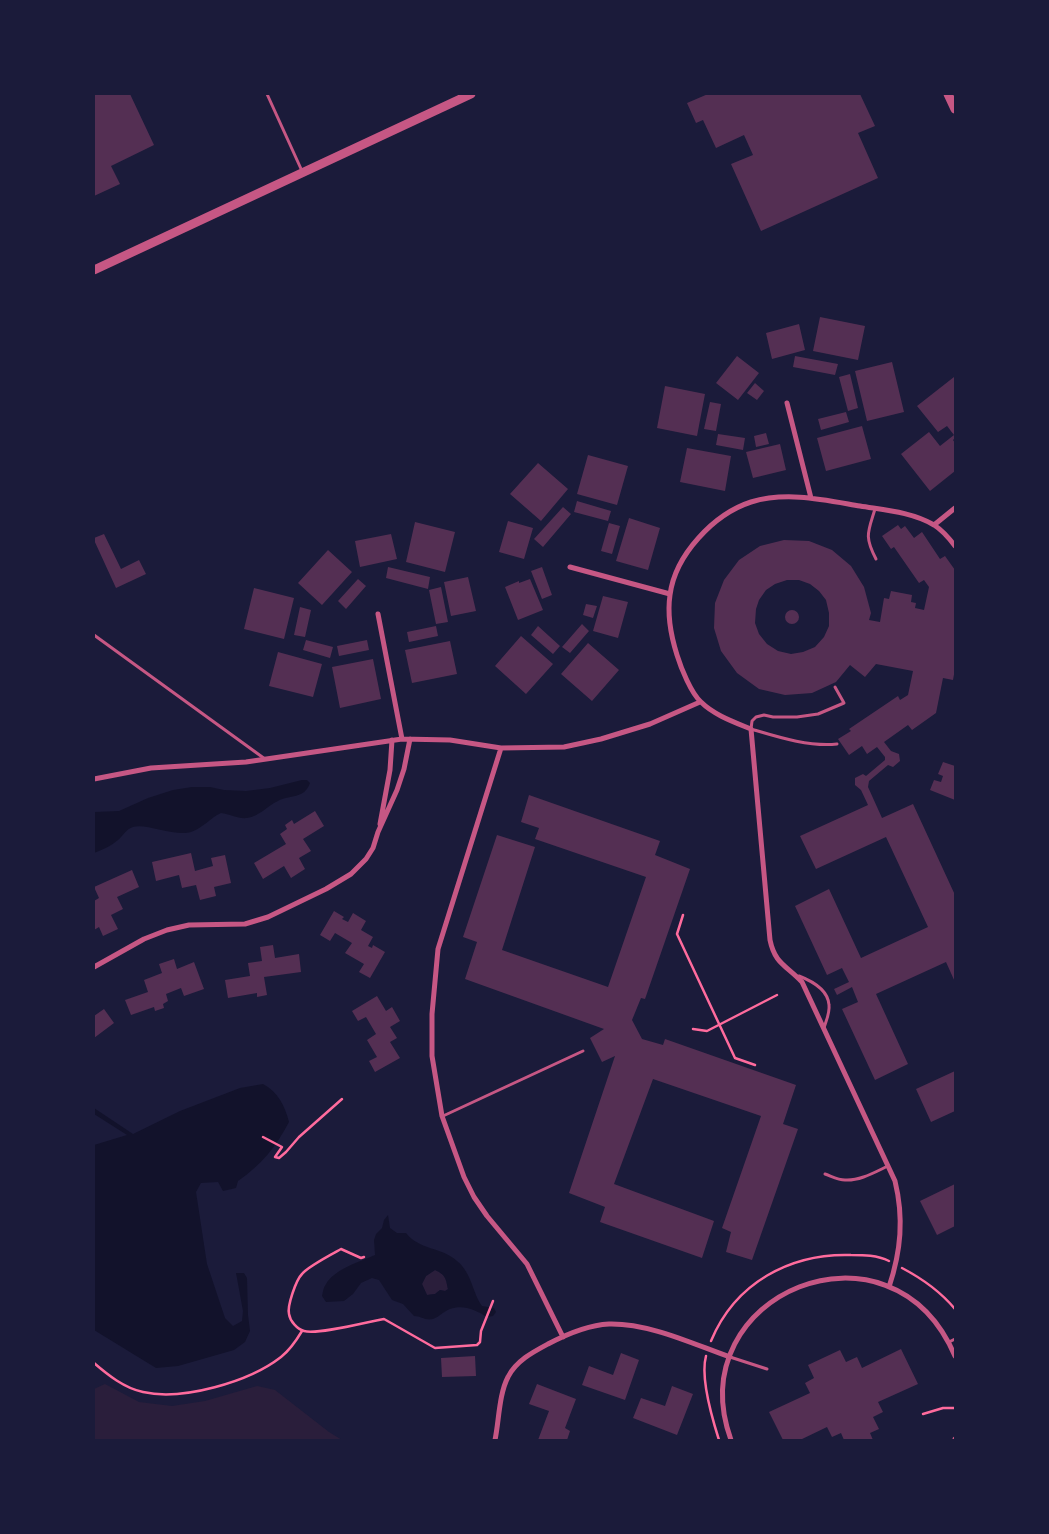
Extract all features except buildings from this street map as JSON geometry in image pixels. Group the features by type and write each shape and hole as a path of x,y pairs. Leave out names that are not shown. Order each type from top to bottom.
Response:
{"street":[{"path":"94,270 471,94"},
{"path":"948,94 955,109"},
{"path":"787,402 811,498"},
{"path":"889,1287 896,1265 901,1218 900,1202 895,1182 802,982 778,961 772,952 751,729 723,718 700,702 688,683 670,630 670,594 680,564 706,530 719,518 736,508 767,498 787,496 811,498 912,516 934,524 955,546"},
{"path":"934,524 955,508"},
{"path":"570,567 670,594"},
{"path":"378,614 402,739"},
{"path":"94,779 151,768 266,760 402,739 450,740 502,748 564,747 589,742 650,724 700,702"},
{"path":"378,832 397,790 404,769 410,739"},
{"path":"94,967 150,937 172,928 189,925 245,924 268,917 326,889 351,874 366,859 373,848 378,832 390,770 392,740"},
{"path":"502,748 438,949 432,1014 432,1056 442,1116 464,1177 474,1197 487,1216 527,1264 563,1337"},
{"path":"731,1440 726,1427 723,1404 724,1380 730,1357 745,1328 756,1315 776,1298 802,1285 820,1280 839,1278 858,1279 889,1287 917,1304 930,1315 949,1342 955,1356"},
{"path":"495,1440 504,1388 512,1371 532,1353 563,1337 599,1325 634,1326 668,1335 730,1357"}],"lane":[{"path":"267,94 302,172"},
{"path":"876,509 868,537 869,545 876,559"},
{"path":"94,635 266,760"},
{"path":"835,687 844,703 818,714 797,717 764,715 756,717 752,721 751,729 805,742 826,745 837,744"},
{"path":"795,975 815,984 827,996 829,1012 824,1029"},
{"path":"442,1116 583,1051"},
{"path":"825,1174 844,1180 853,1179 888,1166"},
{"path":"949,1342 955,1339"},
{"path":"730,1357 767,1369"}],"path":[{"path":"683,915 677,934 720,1025 736,1058 755,1065"},
{"path":"693,1029 706,1031 777,996"},
{"path":"263,1137 282,1147 275,1157 279,1158 299,1137 342,1099"},
{"path":"364,1257 361,1258 341,1249 302,1274 293,1293 288,1314 293,1324 302,1331 314,1332 384,1319 435,1348 477,1345 480,1342 481,1331 493,1301"},
{"path":"719,1440 705,1383 705,1362 708,1349 726,1313 756,1283 768,1274 786,1265 812,1258 838,1254 871,1256 884,1259 924,1280 936,1289 955,1309"},
{"path":"94,1363 122,1384 142,1392 163,1395 190,1392 242,1378 265,1367 280,1358 292,1347 302,1331"},
{"path":"923,1414 943,1408 955,1408"}],"shaded area":[{"path":"307,780 310,783 304,792 278,801 252,817 240,818 221,813 203,826 184,833 139,826 133,827 128,829 112,844 94,853 94,812 119,811 148,798 173,790 192,787 246,791 270,788"},
{"path":"263,1084 277,1095 289,1122 279,1140 261,1162 238,1181 236,1188 223,1191 218,1182 201,1183 196,1192 207,1264 225,1318 233,1326 242,1321 243,1311 236,1273 244,1273 247,1278 250,1331 245,1342 234,1350 178,1366 156,1368 94,1330 94,1145 127,1135 94,1114 94,1108 133,1134 180,1111 240,1088"},
{"path":"388,1215 390,1228 397,1233 406,1233 417,1243 445,1253 457,1261 466,1271 482,1306 494,1308 496,1312 493,1316 487,1317 474,1310 460,1307 448,1310 433,1319 414,1316 403,1304 392,1300 379,1280 372,1278 361,1283 353,1294 344,1301 326,1302 322,1296 324,1287 335,1274 348,1266 375,1255 374,1240 376,1234 382,1228 384,1220","holes":["435,1270 445,1278 448,1289 427,1295 422,1284 426,1276"]},
{"path":"435,1270 445,1278 448,1289 427,1295 422,1284 426,1276"},
{"path":"105,1384 139,1402 172,1406 205,1401 257,1386 275,1390 342,1440 94,1440 94,1389"}]}
